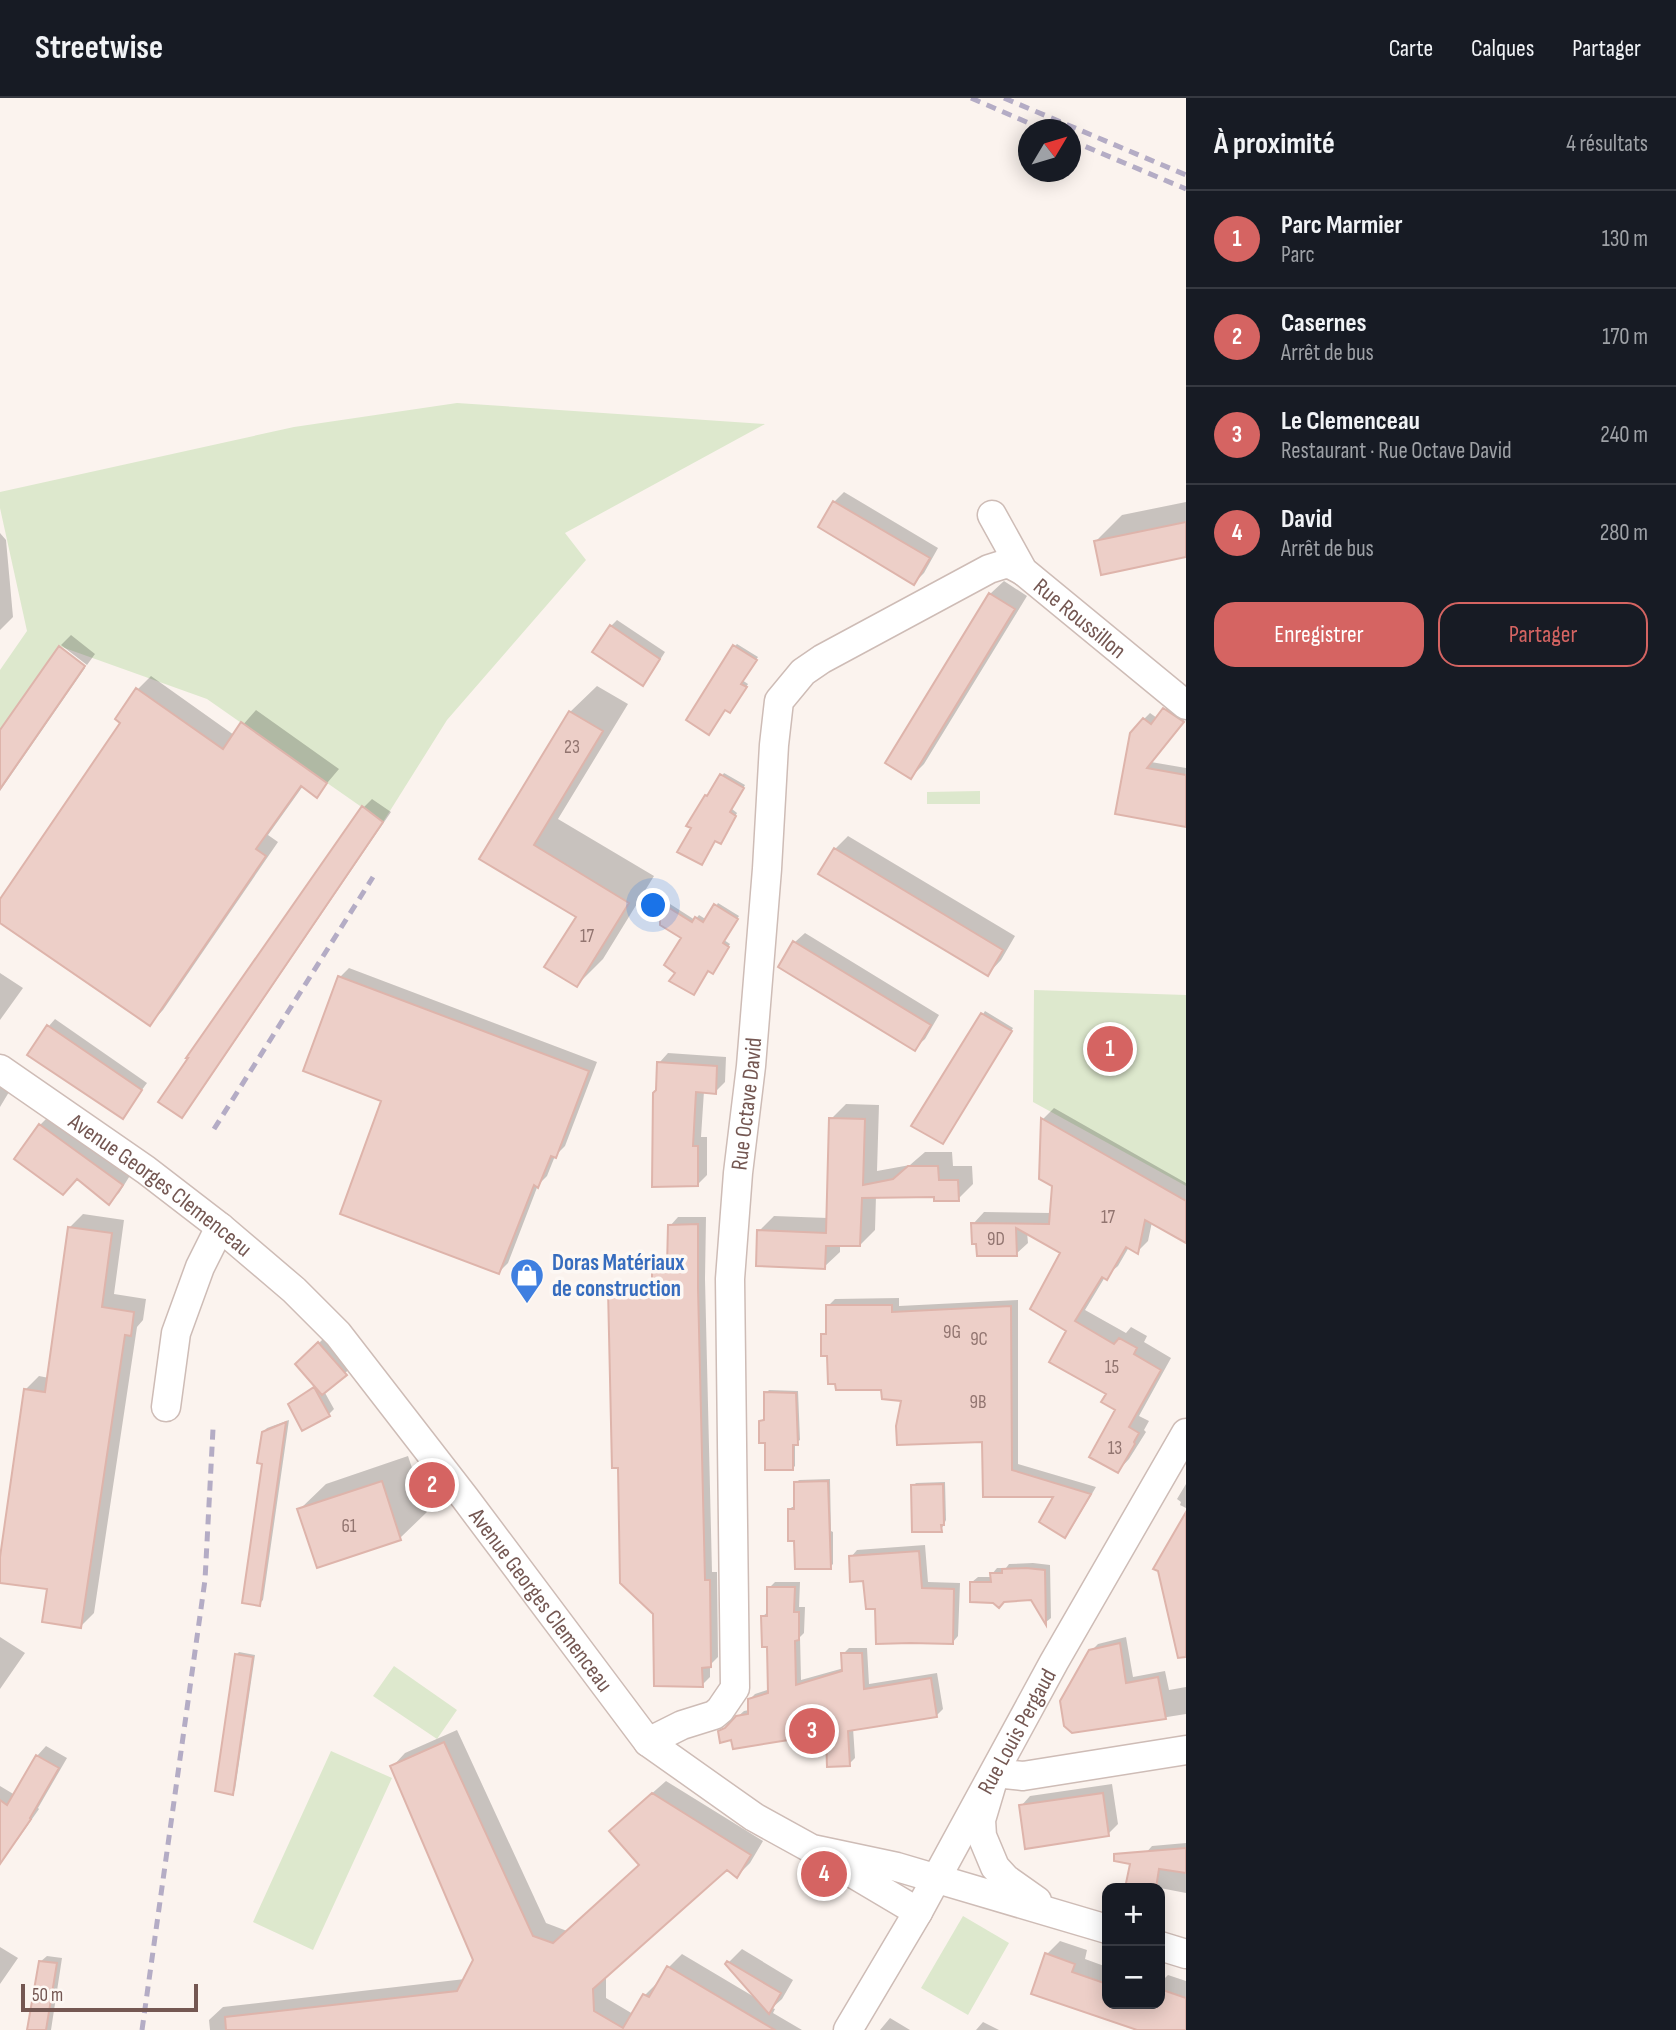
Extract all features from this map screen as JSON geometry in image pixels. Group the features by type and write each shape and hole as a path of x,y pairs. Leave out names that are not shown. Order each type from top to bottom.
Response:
{"street":[{"name":"Rue Roussillon","path":"992,515 1023,571 1186,705"},
{"name":"Rue Octave David","path":"648,1742 682,1725 714,1715 735,1688 729,1288 738,1173 751,1066 779,701 803,672 822,659 989,569 1008,563 1023,571"},
{"name":"Avenue Georges Clemenceau","path":"0,1069 146,1170 220,1227 294,1290 338,1334 648,1742 754,1817 812,1849 897,1867 1102,1927"},
{"path":"166,1407 176,1333 200,1267 220,1227"},
{"name":"Rue Louis Pergaud","path":"848,2030 918,1912 1054,1662 1186,1433"},
{"path":"1053,1912 1006,1879 995,1867 982,1836 981,1820 995,1773 1023,1776 1186,1750"},
{"path":"812,1849 918,1912"},
{"path":"1165,1948 1186,1954"}],"green space":[{"path":"457,403 765,424 565,533 586,560 447,720 383,822 207,699 59,646 0,730 0,670 27,631 0,508 0,492 294,427"},
{"path":"980,791 980,804 927,804 927,792"},
{"path":"1034,990 1186,995 1186,1186 1033,1102"},
{"path":"394,1666 457,1710 437,1739 373,1696"},
{"path":"331,1751 392,1778 313,1950 253,1922"},
{"path":"963,1916 1009,1943 968,2015 921,1988"}],"building":[{"path":"833,501 930,558 914,585 818,527"},
{"path":"1186,522 1186,557 1101,575 1094,541"},
{"path":"989,593 1015,609 911,779 885,763"},
{"path":"610,625 660,659 643,686 592,652"},
{"path":"733,645 757,660 741,684 747,687 730,713 725,710 709,735 686,720"},
{"path":"59,646 85,666 0,789 0,730"},
{"path":"136,688 223,749 241,722 327,783 317,798 301,786 256,849 266,856 150,1026 0,923 0,899 120,723 115,719"},
{"path":"1163,708 1184,722 1147,768 1186,775 1186,827 1115,814 1130,733 1143,718 1151,724"},
{"path":"569,711 603,731 534,845 629,903 577,987 544,967 576,917 479,859"},
{"path":"720,774 744,788 730,812 736,816 721,844 715,841 702,865 677,852 691,828 686,826"},
{"path":"362,806 383,822 182,1118 158,1102"},
{"path":"834,848 1003,950 988,976 818,874"},
{"path":"714,904 738,919 723,943 729,947 713,974 708,971 694,995 669,981 675,973 664,965 681,938 660,925 660,916 666,906 692,922 695,917 703,922"},
{"path":"793,941 931,1025 915,1051 778,967"},
{"path":"338,976 589,1071 556,1158 551,1156 538,1188 534,1185 499,1274 340,1214 381,1101 303,1071"},
{"path":"981,1013 1012,1031 943,1144 911,1126"},
{"path":"47,1025 142,1090 123,1119 27,1055"},
{"path":"657,1062 717,1066 716,1094 696,1092 693,1146 698,1146 698,1186 652,1187 653,1093 656,1090"},
{"path":"829,1118 865,1119 863,1185 893,1179 908,1166 938,1166 939,1180 958,1180 959,1201 934,1201 934,1197 862,1198 860,1246 826,1246 825,1269 756,1266 757,1230 826,1233"},
{"path":"1041,1118 1186,1201 1186,1243 1145,1220 1138,1254 1126,1247 1107,1280 1102,1277 1075,1321 1114,1344 1119,1338 1137,1348 1134,1354 1161,1370 1129,1427 1139,1433 1118,1473 1089,1457 1115,1410 1101,1402 1106,1394 1049,1362 1066,1331 1030,1309 1060,1253 1016,1228 1017,1256 977,1256 976,1244 972,1244 971,1223 1049,1224 1052,1186 1039,1179"},
{"path":"39,1124 123,1185 109,1205 77,1179 63,1195 14,1159"},
{"path":"698,1224 705,1580 710,1580 711,1667 702,1668 703,1687 654,1686 653,1614 620,1583 618,1468 612,1468 608,1289 652,1289 652,1267 667,1267 668,1225"},
{"path":"68,1227 112,1233 102,1307 134,1312 131,1336 125,1335 81,1628 42,1622 47,1589 0,1583 0,1557 24,1389 45,1392"},
{"path":"826,1305 892,1305 892,1312 1011,1306 1012,1470 1091,1494 1065,1538 1039,1522 1053,1497 983,1497 982,1442 897,1445 896,1426 901,1401 882,1399 881,1390 836,1390 835,1384 828,1384 827,1356 821,1356 821,1334 826,1334"},
{"path":"318,1342 347,1375 322,1395 295,1364"},
{"path":"314,1387 330,1416 302,1431 288,1404"},
{"path":"764,1392 796,1393 798,1445 793,1445 793,1470 765,1470 765,1443 759,1443 759,1421 764,1420"},
{"path":"286,1422 260,1606 242,1603 262,1464 257,1463 262,1432"},
{"path":"382,1481 401,1540 317,1568 297,1509"},
{"path":"828,1481 831,1569 795,1569 794,1541 788,1541 788,1509 794,1509 794,1482"},
{"path":"943,1484 942,1532 912,1532 911,1485"},
{"path":"1186,1512 1186,1657 1178,1658 1158,1571 1153,1569"},
{"path":"919,1551 922,1588 954,1589 953,1644 876,1644 875,1609 866,1609 863,1581 850,1582 849,1556"},
{"path":"1002,1569 1045,1570 1046,1625 1031,1600 1004,1602 999,1608 993,1603 970,1602 970,1582 991,1582 990,1573 1002,1573"},
{"path":"767,1587 795,1587 794,1612 799,1612 799,1640 795,1641 796,1685 842,1671 841,1653 862,1653 864,1689 931,1678 937,1717 848,1731 850,1766 827,1767 826,1734 733,1749 731,1740 720,1743 718,1731 725,1728 736,1716 748,1714 748,1699 768,1693 767,1647 762,1647 761,1616 767,1616"},
{"path":"1120,1643 1126,1683 1158,1677 1166,1719 1072,1733 1064,1726 1060,1701 1089,1650"},
{"path":"235,1654 253,1657 233,1795 215,1791"},
{"path":"444,1742 533,1936 553,1943 639,1865 609,1831 652,1793 751,1855 737,1878 727,1870 593,1989 594,2011 623,2028 643,1994 649,1997 667,1966 775,2030 226,2030 225,2017 457,1991 473,1960 390,1766"},
{"path":"36,1755 59,1768 31,1819 0,1864 0,1800 7,1805"},
{"path":"1103,1793 1109,1836 1025,1849 1019,1805"},
{"path":"1186,1848 1186,1873 1159,1869 1157,1883 1126,1883 1130,1864 1114,1861 1114,1854"},
{"path":"1045,1953 1075,1964 1072,1972 1102,1982 1102,2009 1165,2009 1165,1991 1186,1998 1186,2030 1137,2030 1031,1994"},
{"path":"39,1961 57,1963 46,2030 27,2030"},
{"path":"727,1961 781,1993 769,2014 725,1964"}],"railway":[{"path":"971,98 1020,119"},
{"path":"1004,98 1186,175"},
{"path":"1081,145 1186,189"},
{"path":"214,1129 373,877"},
{"path":"142,2030 205,1580 213,1429"}],"place":[{"name":"Parc Marmier","path":"1110,1049"},
{"name":"Doras Matériaux de construction","path":"527,1305"},
{"name":"Casernes","path":"432,1485"},
{"name":"Le Clemenceau","path":"812,1731"},
{"name":"David","path":"824,1874"}]}
